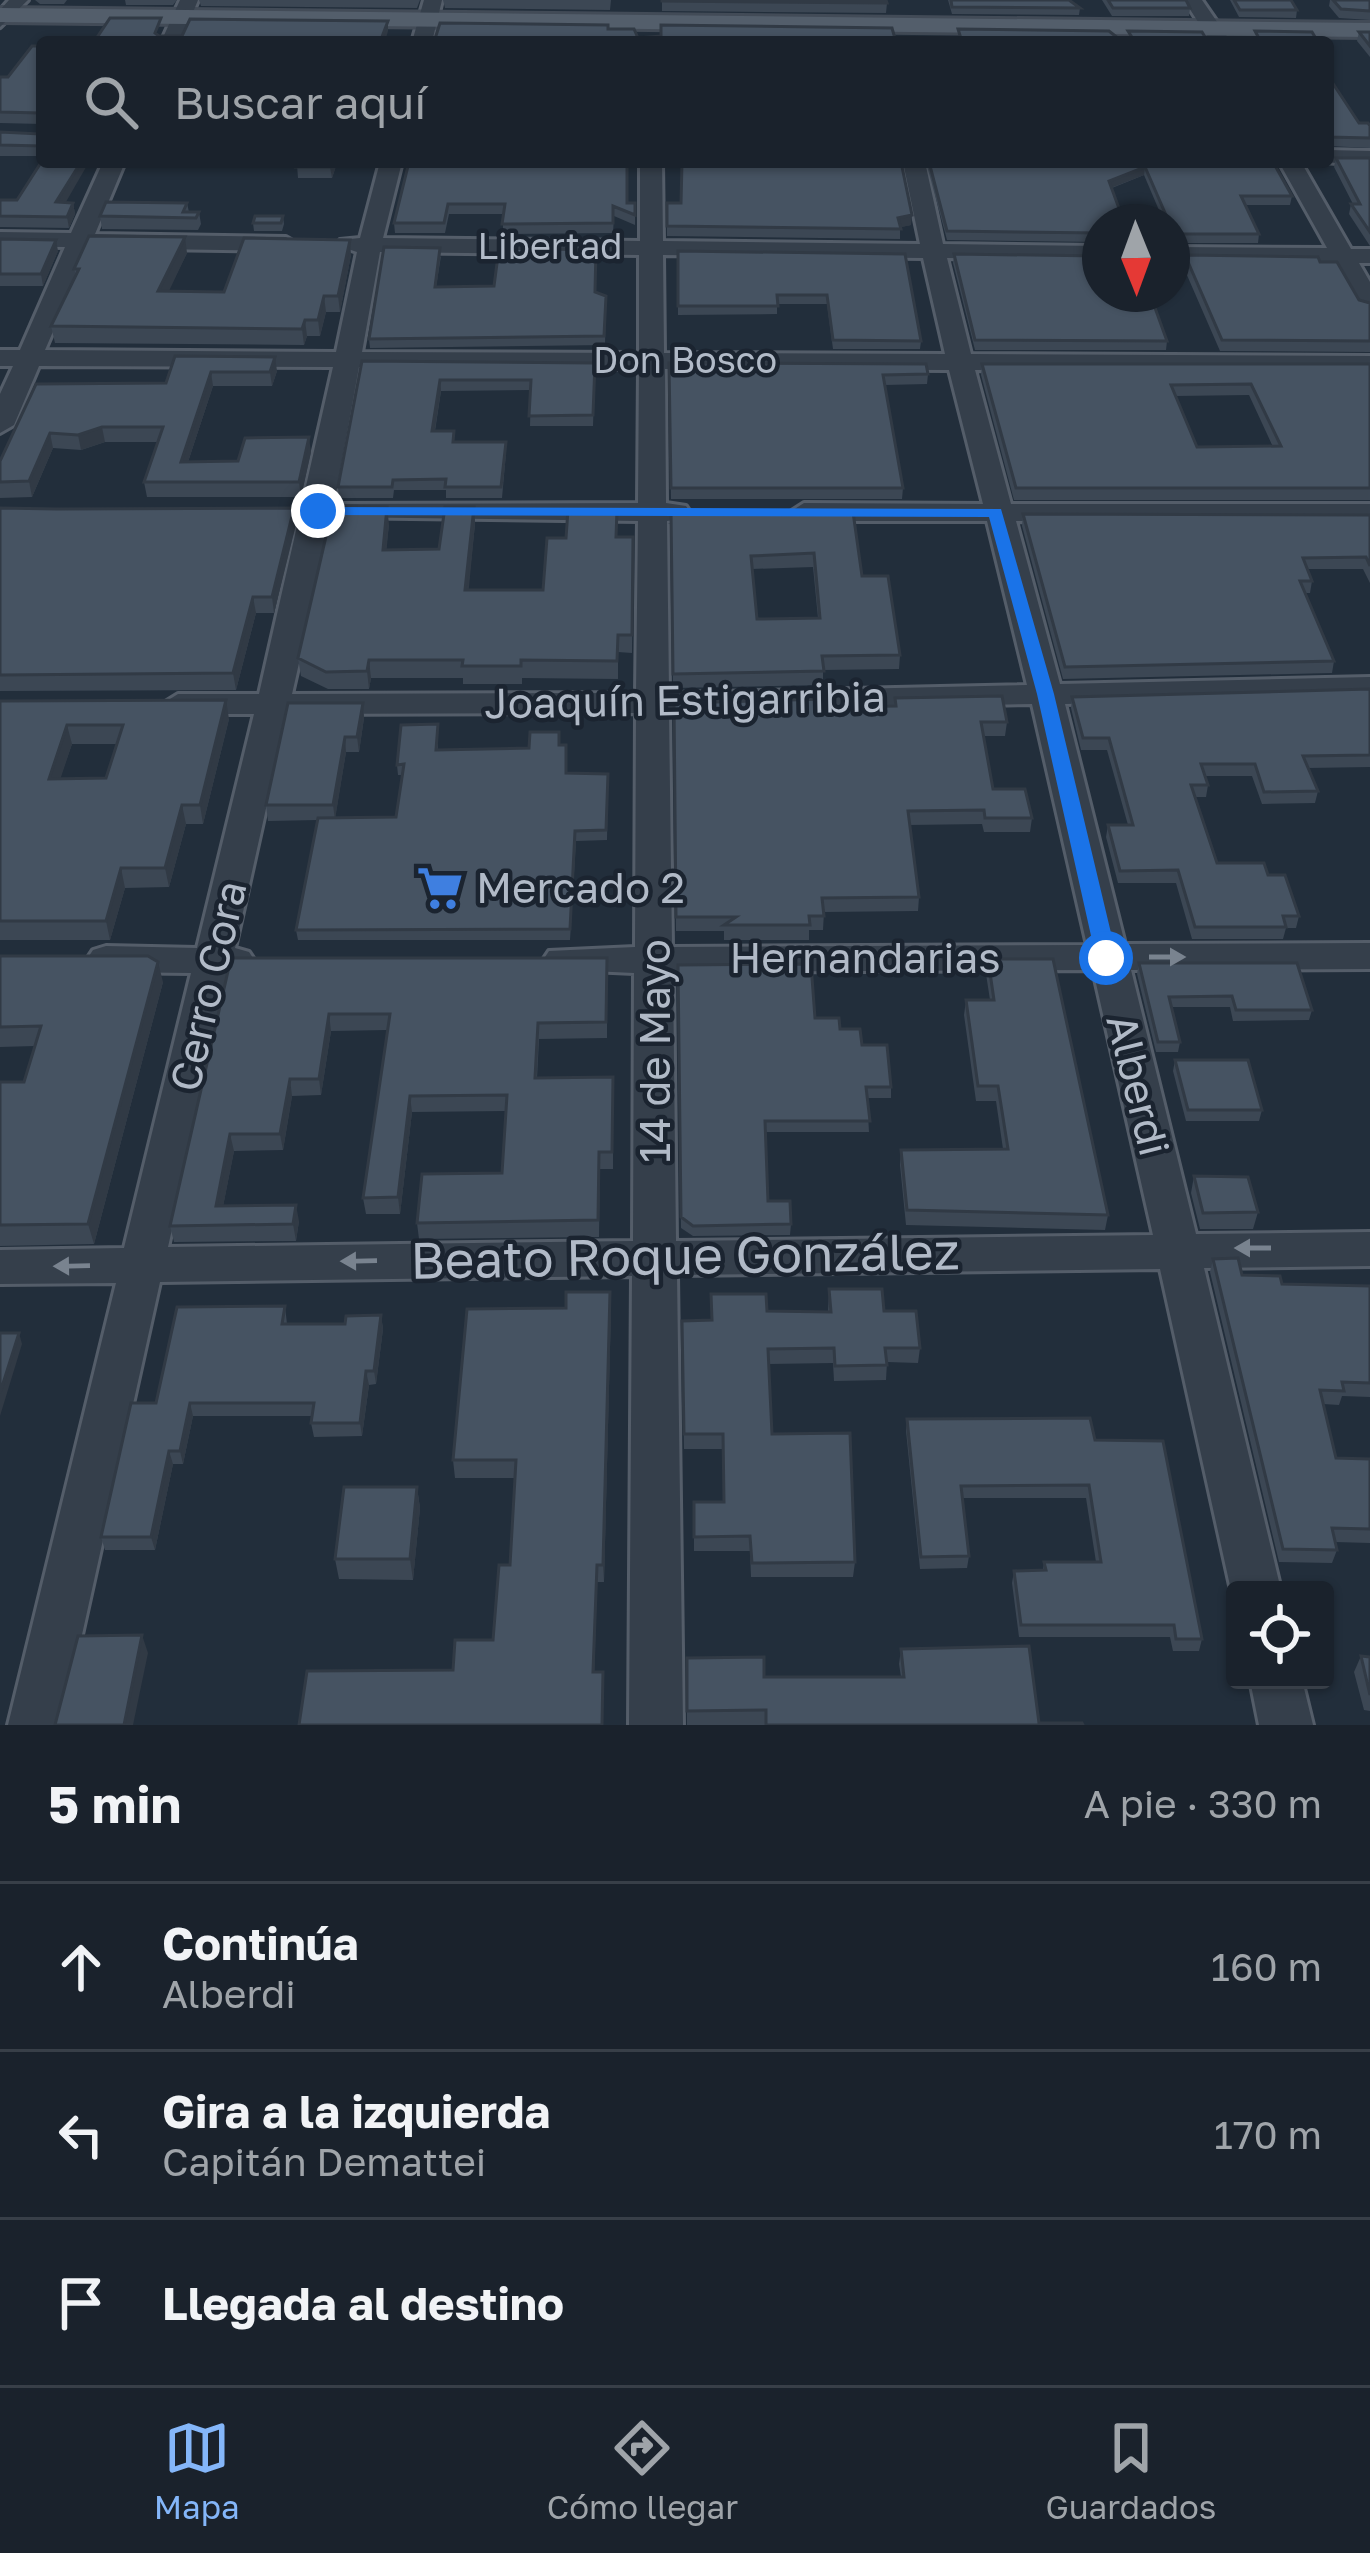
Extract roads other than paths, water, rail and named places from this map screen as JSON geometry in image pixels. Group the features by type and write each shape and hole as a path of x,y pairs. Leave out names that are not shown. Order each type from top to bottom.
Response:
{"main road":[{"path":"6,15 647,24 877,33 1218,36 1370,30"},
{"path":"1334,39 1370,40"}],"street":[{"path":"1193,0 1218,36"},
{"path":"1334,158 1370,158"},
{"path":"0,425 14,358 111,168"},
{"name":"Cerro Cora","path":"35,1725 273,704 307,511 347,362 389,168"},
{"name":"14 de Mayo","path":"650,168 656,1725"},
{"name":"Alberdi","path":"915,168 959,364 1046,694 1179,1248 1254,1581"},
{"path":"1293,168 1370,303"},
{"name":"Libertad","path":"0,239 1082,253"},
{"path":"1190,254 1370,256"},
{"name":"Don Bosco","path":"14,358 1370,364"},
{"path":"307,511 700,512"},
{"path":"768,512 1370,513"},
{"name":"Joaquín Estigarribia","path":"137,704 655,703 1370,687"},
{"name":"Hernandarias","path":"515,960 1370,956"},
{"path":"71,959 284,961"},
{"name":"Beato Roque González","path":"0,1267 1370,1249"},
{"path":"1278,1689 1286,1725"}],"place":[{"name":"Mercado 2","path":"440,888"}]}
